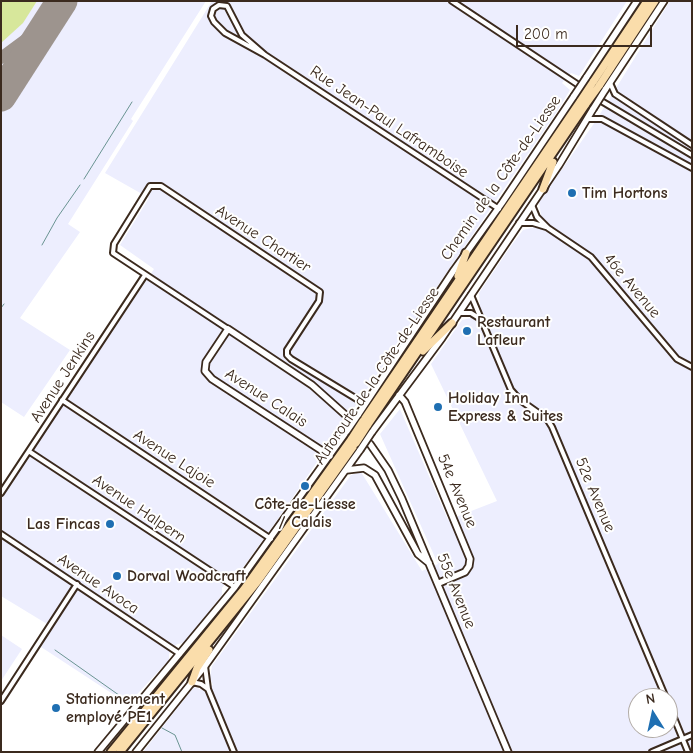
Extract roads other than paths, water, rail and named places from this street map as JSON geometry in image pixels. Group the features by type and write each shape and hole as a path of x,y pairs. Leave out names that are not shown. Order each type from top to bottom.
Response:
{"highway":[{"name":"Autoroute de la Côte-de-Liesse","path":"596,84 646,1"},
{"name":"Autoroute de la Côte-de-Liesse","path":"368,426 445,301 655,1"},
{"name":"Autoroute de la Côte-de-Liesse","path":"111,752 244,589 354,441 368,426 567,134 584,102"},
{"path":"542,189 548,171 567,134"},
{"path":"445,301 463,266 466,253"},
{"path":"410,364 452,323"},
{"name":"Autoroute de la Côte-de-Liesse","path":"120,752 222,628 276,556 354,441"},
{"path":"192,682 197,668 222,628"}],"main road":[{"name":"Chemin de la Côte-de-Liesse","path":"136,752 205,666 347,470 360,450 368,426 399,395 452,323 520,223 593,109 596,84 637,1"},
{"name":"Chemin de la Côte-de-Liesse","path":"98,752 181,654 271,539 366,405 466,253 574,96 596,84 610,83 664,1"},
{"path":"228,328 312,385 350,419"},
{"name":"Avenue Calais","path":"228,328 206,362 205,371 208,376 330,456"},
{"name":"54e Avenue","path":"399,395 405,402 470,559 469,566 465,572 438,583"},
{"name":"55e Avenue","path":"370,444 397,488 508,752"},
{"path":"347,470 364,468 375,474 418,554 431,565"}],"street":[{"path":"452,1 577,84"},
{"name":"Rue Jean-Paul Laframboise","path":"265,55 242,35 229,8 219,5 213,9 211,14 214,22 225,33 265,55 498,209"},
{"path":"610,83 615,94 692,145"},
{"path":"603,102 692,155"},
{"path":"587,118 602,119 692,168"},
{"name":"Avenue Chartier","path":"145,275 117,256 112,249 148,188 156,185 320,292 319,301 287,350 287,354 291,360 366,405"},
{"name":"46e Avenue","path":"532,205 537,217 548,228 591,258 677,359 692,367"},
{"name":"46e Avenue","path":"520,223 533,223 548,228"},
{"path":"145,275 228,328"},
{"name":"Avenue Jenkins","path":"1,493 30,452 145,275"},
{"name":"52e Avenue","path":"471,294 479,318 511,390 520,400 547,419 552,427 662,688"},
{"path":"459,313 470,313 479,318"},
{"name":"Avenue Lajoie","path":"62,400 271,539"},
{"name":"Avenue Halpern","path":"30,452 235,587"},
{"name":"Avenue Avoca","path":"1,534 181,654"},
{"path":"1,701 77,584"},
{"path":"205,666 208,688 234,752"},
{"path":"192,682 208,688"},
{"path":"678,727 688,752"},
{"path":"652,752 692,735"}],"waterway":[{"path":"84,179 132,102"},
{"path":"42,245 57,218 80,185"},
{"path":"1,308 4,304"},
{"path":"55,650 133,705"},
{"path":"162,728 175,735 182,752"}],"place":[{"name":"Tim Hortons","path":"572,193"},
{"name":"Restaurant Lafleur","path":"467,331"},
{"name":"Holiday Inn Express & Suites","path":"438,407"},
{"name":"Côte-de-Liesse / Calais","path":"305,486"},
{"name":"Las Fincas","path":"110,524"},
{"name":"Dorval Woodcraft","path":"117,576"},
{"name":"Stationnement employé PE1","path":"56,708"}]}
